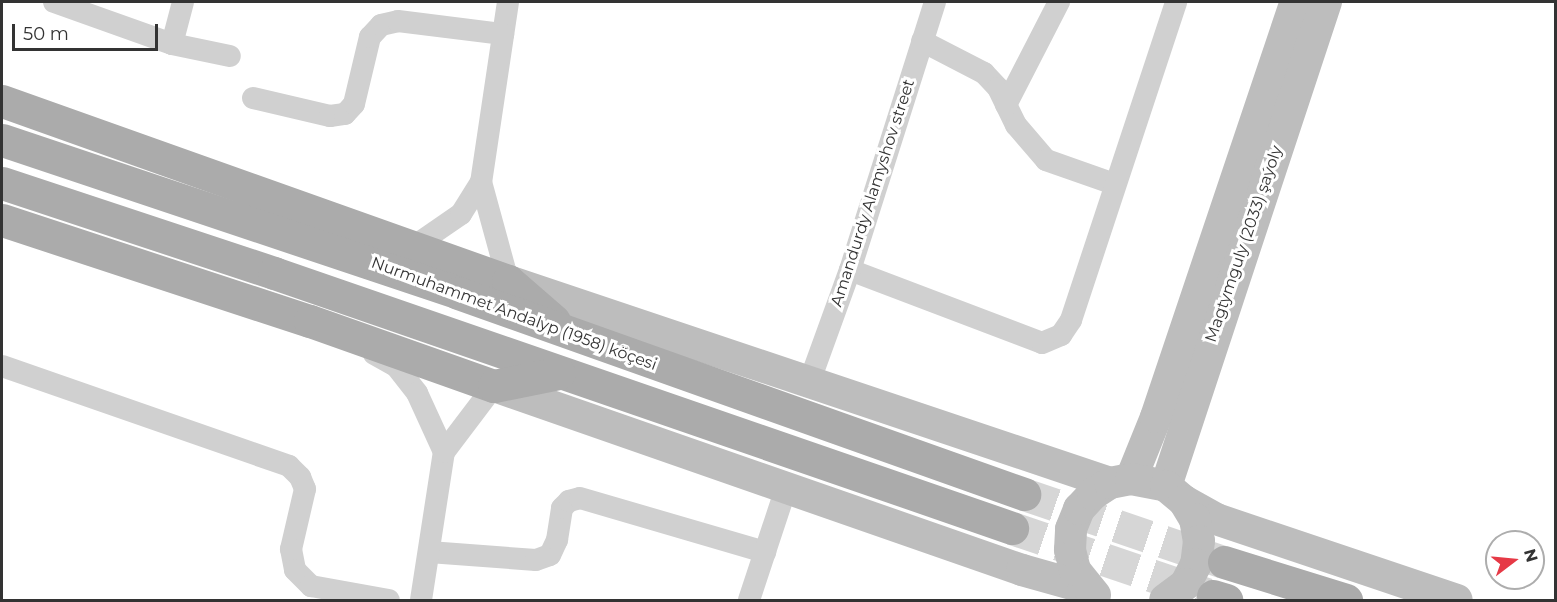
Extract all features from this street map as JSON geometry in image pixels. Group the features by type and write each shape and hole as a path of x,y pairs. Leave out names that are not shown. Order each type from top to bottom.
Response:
{"main road":[{"name":"Magtymguly (2033) şaýoly","path":"1175,494 1169,425 1296,2"},
{"name":"Magtymguly (2033) şaýoly","path":"1121,481 1169,425 1326,2"},
{"path":"2,101 508,281 1065,471 1175,494 1216,519 1457,600"},
{"name":"Nurmuhammet Andalyp (1958) köçesi","path":"2,140 302,241 1024,494"},
{"path":"2,183 274,273 1012,528"},
{"path":"2,220 310,321 1022,570 1084,596"},
{"path":"302,241 413,247"},
{"path":"274,273 310,321"},
{"path":"508,281 570,335"},
{"path":"494,386 560,373"},
{"path":"1065,471 1125,460 1169,425 1191,485 1216,519"},
{"path":"1084,596 1070,550 1071,529 1079,509 1093,494 1121,481"},
{"path":"1165,600 1186,584 1196,564 1199,542 1195,519 1175,494"},
{"path":"1224,562 1346,600"}],"street":[{"path":"54,2 172,44 230,56"},
{"path":"172,44 183,2"},
{"path":"508,2 482,182 508,281"},
{"name":"Amandurdy Alamyshov street","path":"809,383 850,270 935,2"},
{"path":"1006,105 1059,2"},
{"path":"850,270 1042,343 1061,335 1071,320 1114,184 1176,2"},
{"path":"254,98 330,116 345,114 354,104 370,37 381,25 398,21 503,34"},
{"path":"922,41 984,73 1006,105 1016,125 1046,160 1114,184"},
{"name":"Nurmuhammet Andalyp (1958) köçesi","path":"413,247 461,214 482,182"},
{"path":"310,321 396,366 417,393 444,452"},
{"path":"10,369 289,466 300,477 305,489 291,549 295,570 311,586 389,600"},
{"path":"421,600 444,452 494,386"},
{"path":"749,600 786,488"},
{"path":"429,552 536,560 550,555 557,540 562,508 569,501 580,498 765,552"}],"tunnel":[{"path":"1024,494 1224,562"},
{"path":"1012,528 1207,594"}]}
